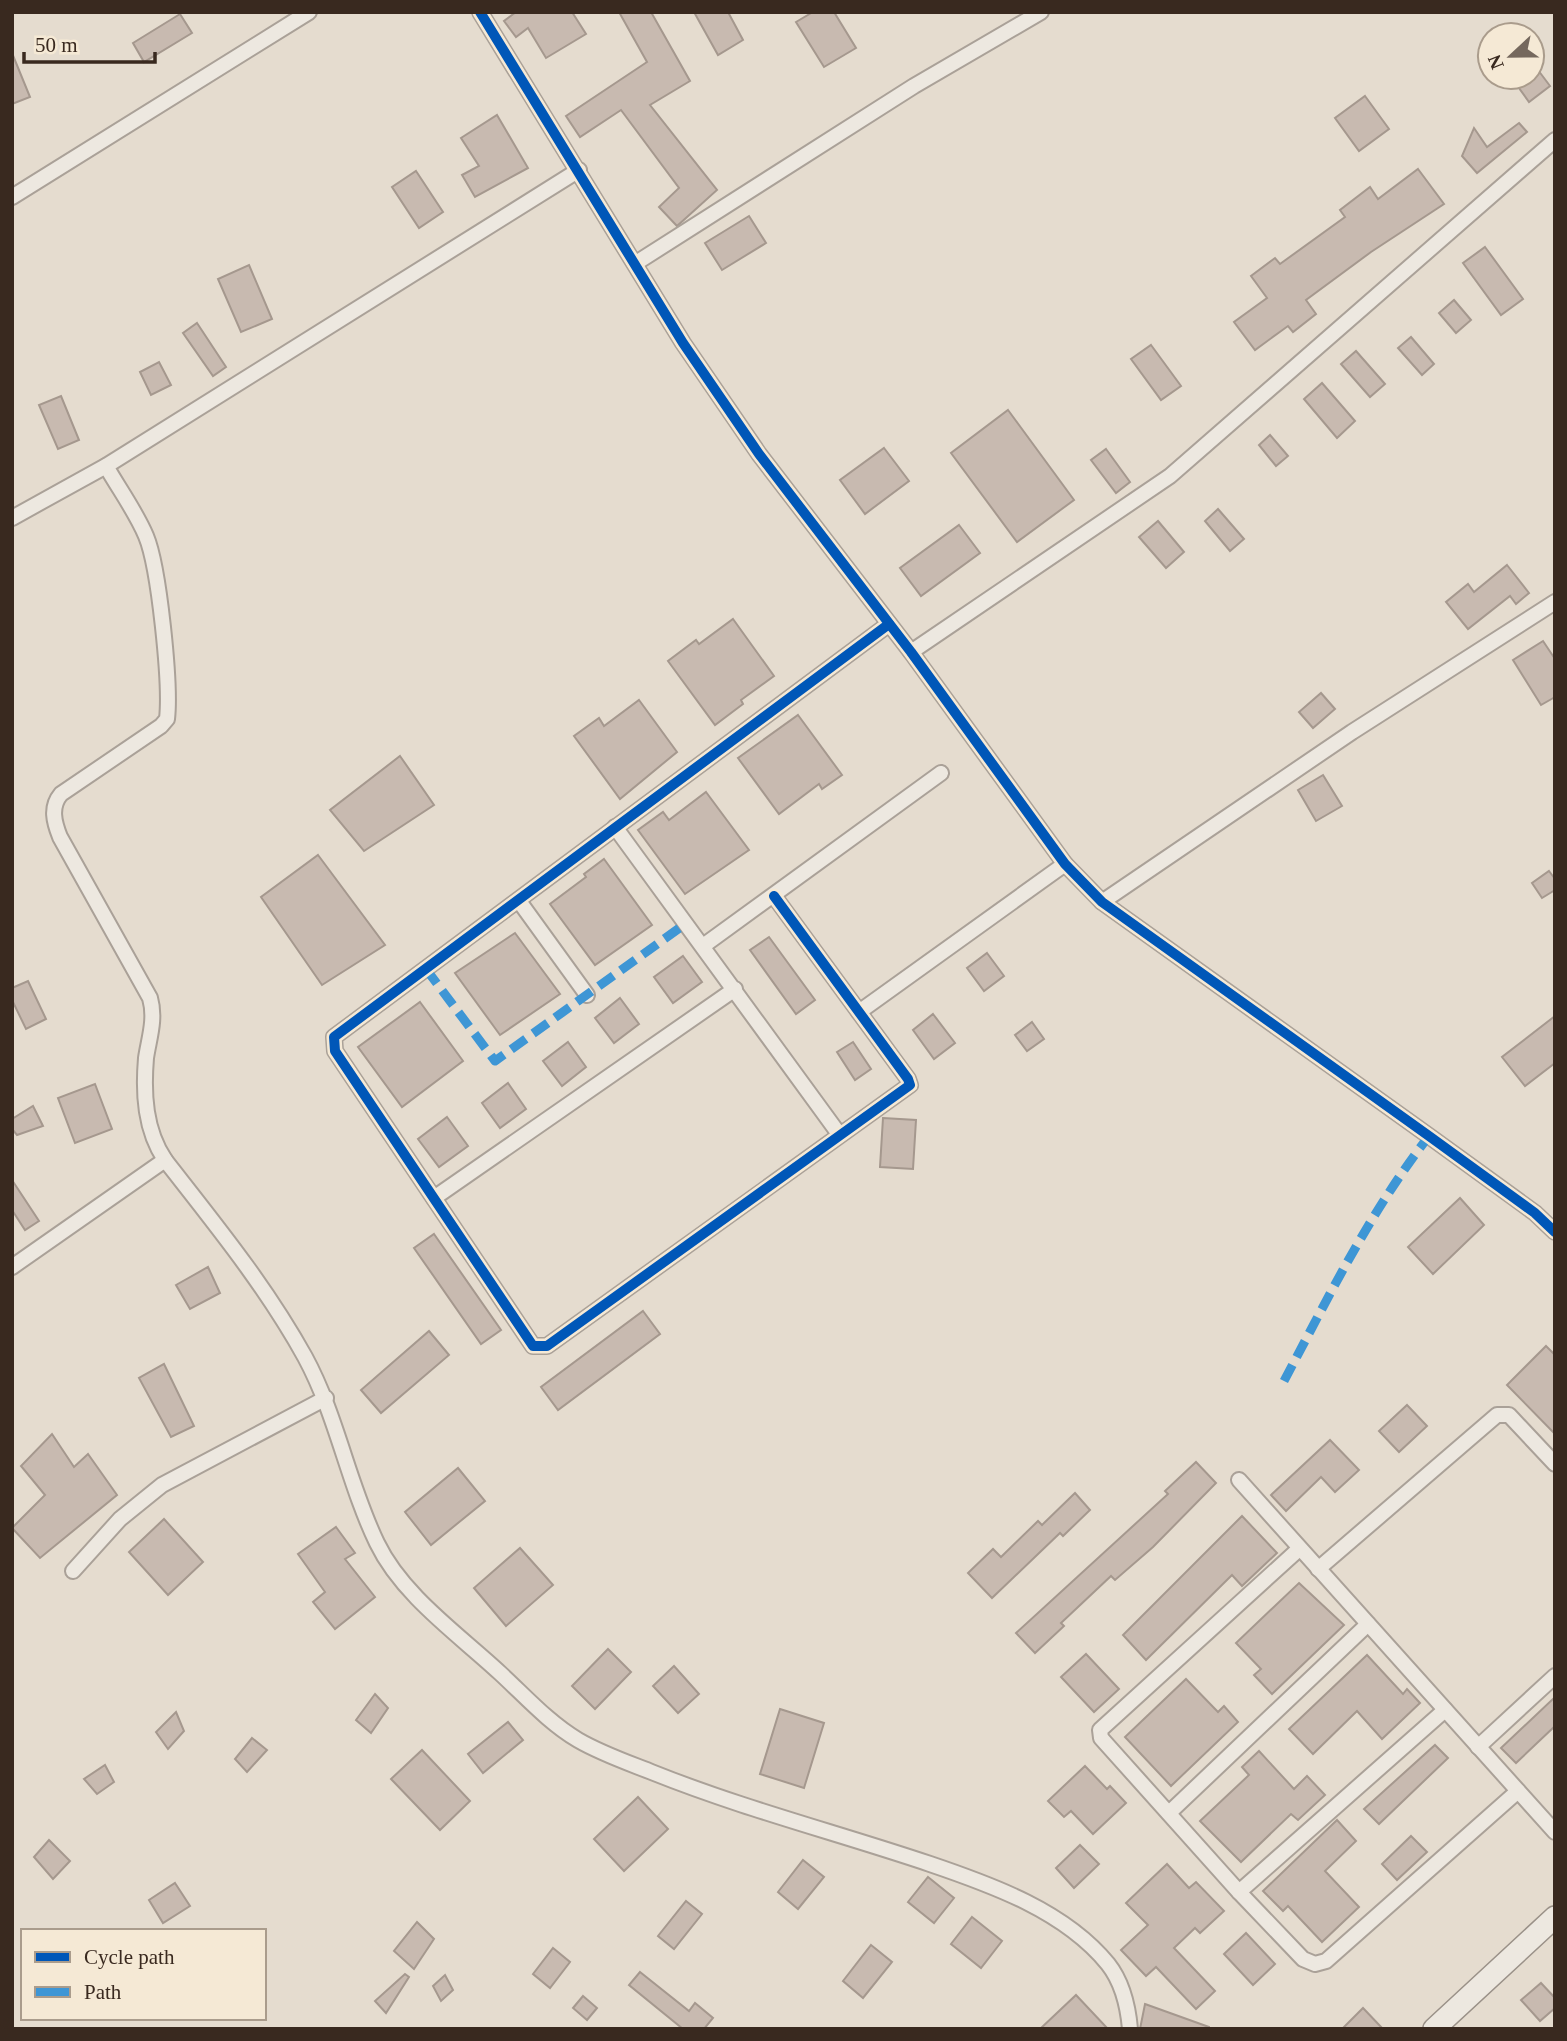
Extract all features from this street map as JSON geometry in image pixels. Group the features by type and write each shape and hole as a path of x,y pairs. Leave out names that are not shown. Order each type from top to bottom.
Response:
{"street":[{"path":"12,197 309,12"},
{"path":"480,12 636,262 683,343 759,454 911,652 1065,864 1102,902 1535,1213 1555,1232"},
{"path":"636,262 914,86 1041,12"},
{"path":"911,652 1170,476 1555,140"},
{"path":"12,518 106,466 579,170"},
{"path":"106,466 138,520 151,553 164,657 167,719 161,726 61,794 56,800 54,815 60,837 150,998 153,1017 146,1060 150,1134 165,1160 239,1252 297,1345 326,1398 366,1515 384,1557 426,1604 570,1735 609,1756 706,1794 864,1842 994,1886 1048,1915 1098,1954 1121,1985 1130,2029"},
{"path":"1102,902 1352,732 1555,602"},
{"path":"774,895 908,1079 910,1086 542,1348 530,1343 335,1051 333,1040 336,1035 889,624"},
{"path":"703,946 941,773"},
{"path":"615,827 839,1134"},
{"path":"859,1012 1065,864"},
{"path":"519,901 587,995"},
{"path":"434,1198 735,989"},
{"path":"12,1267 165,1160"},
{"path":"73,1571 120,1518 162,1485 326,1398"},
{"path":"1318,1569 1497,1415 1508,1415 1555,1464"},
{"path":"1239,1480 1555,1832"},
{"path":"1299,1549 1100,1730 1101,1738 1239,1892 1303,1959 1319,1964 1326,1961 1518,1791"},
{"path":"1169,1814 1368,1624"},
{"path":"1478,1747 1555,1676"},
{"path":"1239,1892 1446,1710"},
{"path":"1434,2029 1555,1917"}],"building":[{"path":"516,12 572,12 586,34 546,58 528,28 516,37 504,21"},
{"path":"619,12 651,12 690,81 650,105 717,190 677,226 659,207 679,188 621,110 580,137 566,116 647,62"},
{"path":"694,12 728,12 743,40 718,55"},
{"path":"813,12 834,12 856,48 824,67 796,22"},
{"path":"180,14 192,33 144,62 133,43"},
{"path":"12,53 30,97 12,104"},
{"path":"1521,91 1543,91 1529,102"},
{"path":"1365,96 1389,129 1359,151 1335,118"},
{"path":"497,115 528,168 475,197 462,175 479,166 461,138"},
{"path":"1519,123 1527,132 1477,173 1462,156 1474,128 1487,147"},
{"path":"1418,169 1444,204 1371,252 1306,300 1316,314 1293,332 1288,326 1255,350 1234,322 1267,298 1251,276 1275,258 1280,264 1345,217 1340,210 1370,187 1378,199"},
{"path":"416,171 443,212 419,228 392,187"},
{"path":"749,216 766,243 722,270 705,243"},
{"path":"1485,247 1523,299 1501,315 1463,263"},
{"path":"249,265 272,319 241,332 218,279"},
{"path":"1454,300 1471,320 1456,333 1439,313"},
{"path":"197,323 226,367 213,376 183,333"},
{"path":"1411,337 1434,364 1422,375 1398,348"},
{"path":"1151,345 1181,386 1161,400 1131,359"},
{"path":"1356,351 1385,384 1370,397 1341,364"},
{"path":"159,362 171,385 151,395 140,372"},
{"path":"1322,383 1355,421 1337,438 1304,399"},
{"path":"61,396 79,440 58,449 39,405"},
{"path":"1008,410 1074,500 1017,542 951,453"},
{"path":"1270,435 1288,456 1276,466 1259,445"},
{"path":"884,448 909,481 865,514 840,480"},
{"path":"1106,449 1130,482 1116,493 1091,460"},
{"path":"1218,509 1244,539 1230,551 1205,521"},
{"path":"1158,521 1184,552 1166,568 1139,537"},
{"path":"959,525 980,553 921,596 900,568"},
{"path":"1507,565 1529,593 1516,604 1510,596 1468,629 1446,602 1468,584 1474,592"},
{"path":"733,619 774,676 741,700 743,704 715,725 668,661 696,640 699,644"},
{"path":"1543,641 1555,659 1555,697 1541,705 1513,660"},
{"path":"1321,693 1335,709 1313,728 1299,712"},
{"path":"639,700 677,752 620,799 574,736 599,718 604,726"},
{"path":"798,715 842,775 822,789 819,784 779,814 738,758"},
{"path":"400,756 434,805 364,851 330,810"},
{"path":"1323,775 1342,806 1316,821 1298,790"},
{"path":"706,792 749,850 685,894 638,830 663,812 669,820"},
{"path":"318,855 385,945 322,985 261,897"},
{"path":"604,859 652,925 595,965 550,904 586,877 584,874"},
{"path":"1549,871 1555,879 1555,890 1542,898 1532,883"},
{"path":"515,933 560,994 500,1035 455,973"},
{"path":"769,937 815,1000 796,1014 750,950"},
{"path":"987,953 1004,976 984,991 967,968"},
{"path":"683,956 702,982 673,1003 654,977"},
{"path":"28,981 46,1019 26,1029 12,1000 12,988"},
{"path":"620,998 639,1024 614,1043 595,1018"},
{"path":"420,1002 463,1061 402,1107 358,1047"},
{"path":"933,1014 955,1043 934,1059 913,1030"},
{"path":"1555,1016 1555,1063 1525,1086 1502,1057"},
{"path":"1032,1022 1044,1039 1027,1051 1015,1035"},
{"path":"568,1042 586,1067 562,1086 543,1061"},
{"path":"853,1042 871,1069 855,1080 837,1052"},
{"path":"508,1083 526,1109 500,1128 482,1103"},
{"path":"95,1084 112,1129 75,1143 58,1098"},
{"path":"33,1106 43,1126 17,1135 12,1129 12,1119"},
{"path":"447,1117 468,1146 439,1167 418,1139"},
{"path":"883,1118 916,1120 913,1169 880,1167"},
{"path":"12,1180 39,1221 25,1230 12,1210"},
{"path":"1460,1198 1484,1225 1433,1274 1408,1247"},
{"path":"434,1234 501,1330 481,1344 414,1248"},
{"path":"208,1267 220,1293 190,1309 176,1285"},
{"path":"643,1311 660,1334 558,1410 541,1387"},
{"path":"429,1331 449,1355 381,1413 361,1390"},
{"path":"1546,1346 1555,1355 1555,1434 1507,1385"},
{"path":"164,1364 194,1426 171,1437 139,1378"},
{"path":"1407,1405 1427,1426 1399,1452 1379,1431"},
{"path":"52,1434 74,1467 88,1454 117,1495 40,1558 12,1528 45,1495 21,1466"},
{"path":"1330,1440 1359,1470 1335,1492 1321,1477 1286,1511 1271,1495"},
{"path":"1196,1462 1216,1483 1153,1547 1115,1580 1111,1576 1061,1623 1064,1626 1035,1653 1016,1633 1168,1494 1165,1491"},
{"path":"458,1468 485,1501 431,1545 405,1512"},
{"path":"1075,1493 1090,1510 1063,1536 1060,1533 992,1598 968,1573 993,1549 1001,1557 1038,1521 1042,1525"},
{"path":"1242,1516 1277,1553 1242,1586 1232,1575 1146,1660 1123,1635"},
{"path":"164,1519 203,1562 168,1595 129,1552"},
{"path":"336,1527 355,1553 345,1559 375,1597 335,1629 313,1602 325,1592 298,1554"},
{"path":"520,1548 553,1585 506,1626 474,1588"},
{"path":"1299,1583 1344,1625 1272,1694 1254,1675 1261,1669 1236,1643"},
{"path":"608,1649 631,1672 595,1709 572,1686"},
{"path":"1086,1654 1119,1689 1094,1712 1061,1677"},
{"path":"1367,1655 1403,1694 1407,1689 1420,1703 1382,1739 1357,1711 1313,1754 1289,1729"},
{"path":"674,1666 699,1694 678,1713 653,1686"},
{"path":"1186,1679 1218,1712 1224,1706 1238,1722 1171,1786 1125,1737"},
{"path":"375,1694 388,1708 371,1733 356,1720"},
{"path":"1555,1697 1555,1726 1516,1763 1501,1748"},
{"path":"780,1709 824,1723 804,1788 760,1774"},
{"path":"176,1712 184,1731 168,1749 156,1732"},
{"path":"508,1722 523,1740 483,1773 468,1754"},
{"path":"252,1738 267,1750 247,1772 235,1759"},
{"path":"1435,1745 1448,1758 1379,1824 1364,1809"},
{"path":"422,1750 470,1801 440,1830 391,1779"},
{"path":"1259,1751 1294,1789 1307,1776 1325,1795 1298,1820 1291,1814 1241,1862 1200,1821 1249,1775 1242,1767"},
{"path":"105,1765 114,1782 97,1794 84,1779"},
{"path":"1085,1766 1107,1789 1110,1786 1126,1803 1093,1834 1071,1811 1064,1817 1048,1801"},
{"path":"638,1797 668,1829 624,1871 594,1839"},
{"path":"1337,1820 1356,1841 1325,1871 1359,1907 1322,1942 1288,1906 1283,1911 1263,1891"},
{"path":"1411,1836 1427,1852 1397,1880 1382,1864"},
{"path":"49,1840 70,1861 53,1879 34,1857"},
{"path":"1080,1845 1099,1864 1074,1888 1056,1868"},
{"path":"803,1860 824,1877 798,1909 778,1892"},
{"path":"1167,1864 1189,1888 1196,1882 1224,1911 1200,1933 1195,1928 1174,1948 1215,1991 1196,2009 1156,1967 1146,1976 1121,1950 1148,1925 1126,1903"},
{"path":"928,1877 954,1898 934,1923 908,1902"},
{"path":"175,1883 190,1906 163,1923 149,1900"},
{"path":"686,1901 702,1914 674,1949 658,1936"},
{"path":"972,1917 1002,1941 981,1968 951,1944"},
{"path":"417,1922 434,1939 414,1969 394,1951"},
{"path":"1246,1933 1275,1964 1253,1985 1224,1954"},
{"path":"871,1945 892,1962 863,1998 843,1981"},
{"path":"553,1948 570,1962 550,1988 533,1974"},
{"path":"640,1972 689,2011 695,2003 713,2018 704,2029 683,2029 629,1985"},
{"path":"405,1974 409,1977 386,2013 375,2001"},
{"path":"445,1975 453,1990 441,2001 433,1986"},
{"path":"1541,1983 1555,1998 1555,2008 1540,2021 1521,2000"},
{"path":"1076,1995 1108,2029 1040,2029"},
{"path":"583,1996 597,2008 587,2020 573,2008"},
{"path":"1145,2004 1209,2027 1209,2029 1140,2029"},
{"path":"1363,2008 1383,2029 1342,2029"}],"marked path":[{"path":"426,969 495,1061 685,924"},
{"path":"1284,1381 1369,1225 1429,1136"}],"cycle path":[{"path":"480,12 683,343 759,454 911,652 1065,864 1102,902 1535,1213 1555,1232"},
{"path":"774,896 910,1085 547,1346 533,1346 335,1051 334,1037 889,624"}]}
